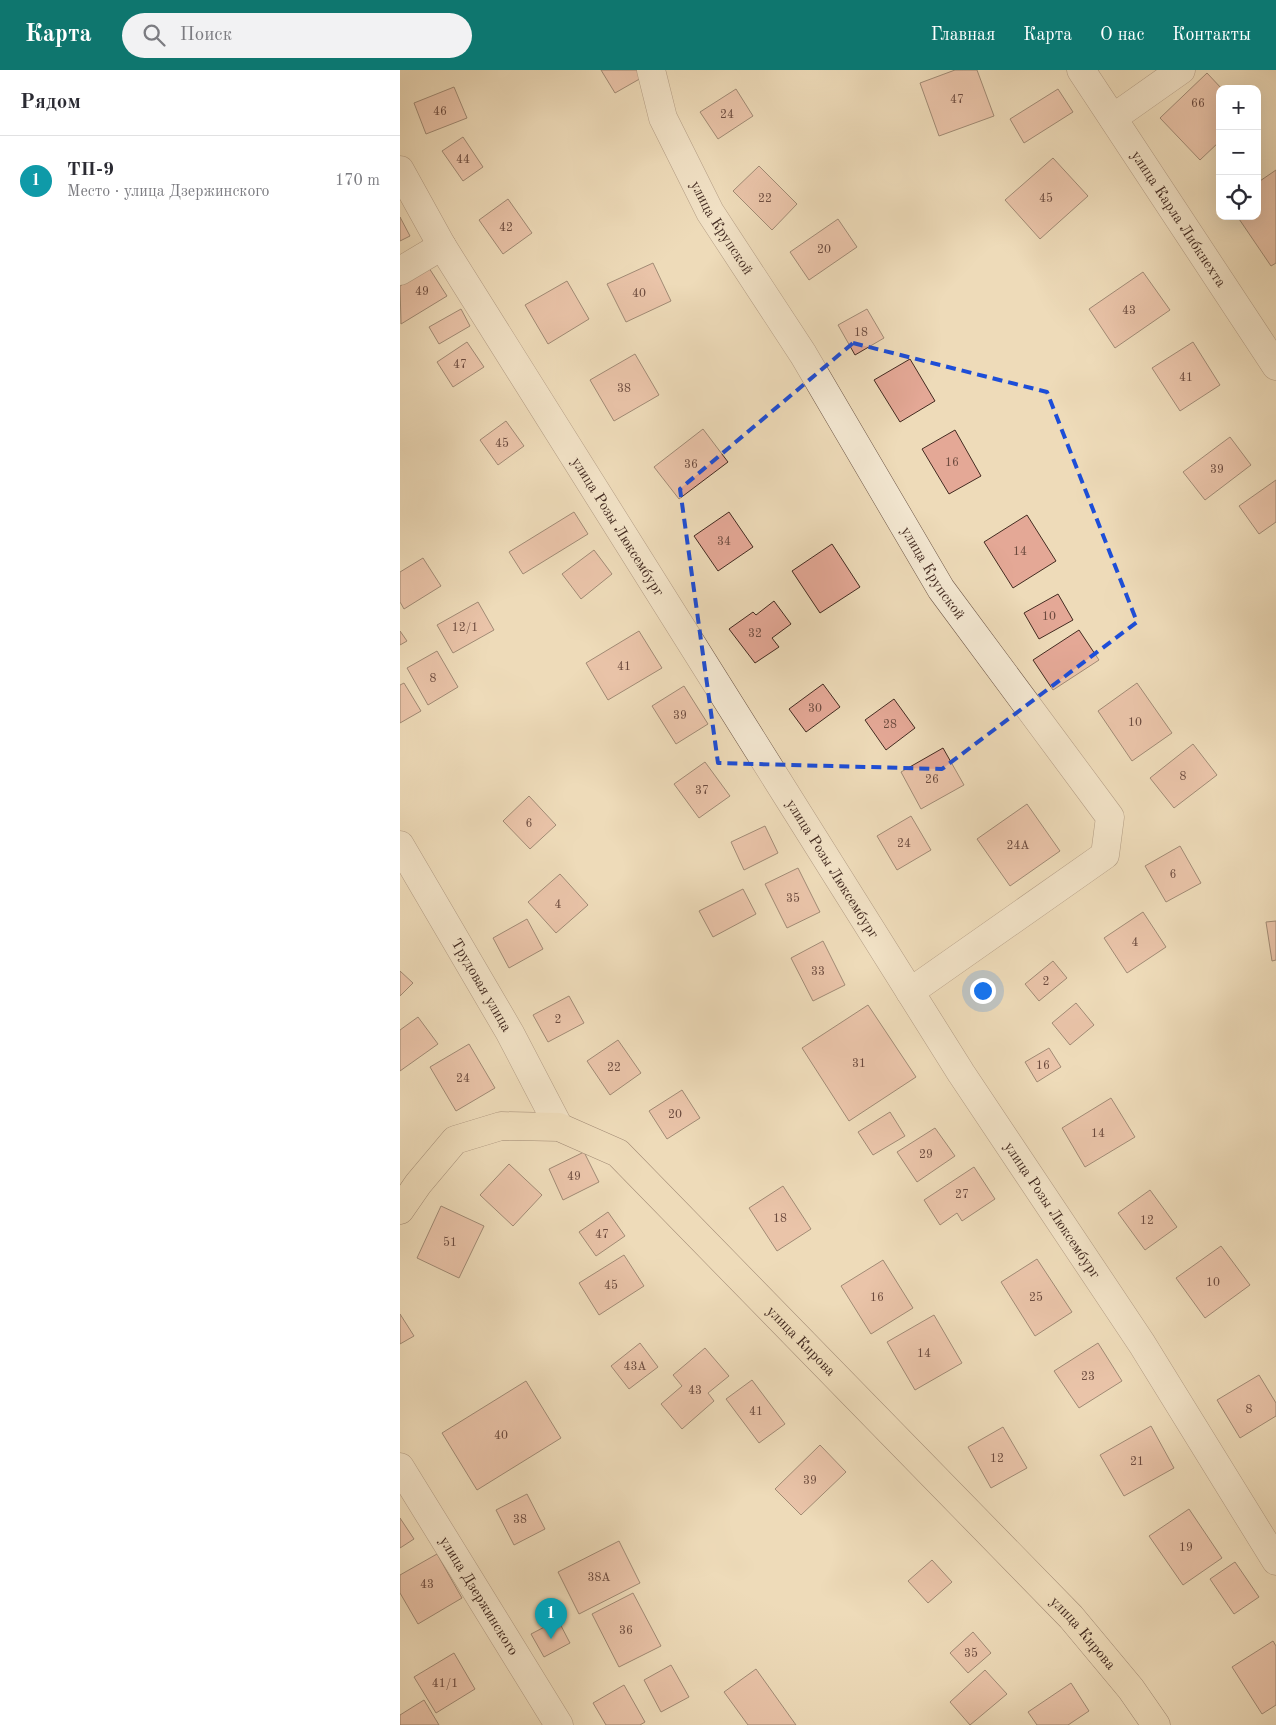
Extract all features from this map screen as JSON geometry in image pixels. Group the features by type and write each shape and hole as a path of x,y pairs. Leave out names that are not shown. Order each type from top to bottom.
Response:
{"main road":[{"name":"улица Кирова","path":"400,1210 418,1184 455,1140 500,1126 559,1127 618,1154 1071,1617 1130,1689 1156,1725"}],"street":[{"name":"улица Крупской","path":"651,70 663,118 710,212 803,354 941,589 1110,817 1106,855 910,992"},
{"name":"улица Карла Либкнехта","path":"1081,70 1276,366"},
{"path":"1113,118 1181,70"},
{"name":"улица Розы Люксембург","path":"400,170 442,246 910,992 1142,1344 1276,1561"},
{"path":"400,271 442,246"},
{"name":"Трудовая улица","path":"400,845 510,1033 559,1127"},
{"name":"улица Дзержинского","path":"400,1467 558,1725"}],"highlighted area":[{"path":"853,343 1047,392 1137,622 942,769 718,763 680,489"}],"building":[{"path":"601,70 639,70 643,77 615,93"},
{"path":"955,70 977,70 994,116 939,136 920,83"},
{"path":"1207,73 1218,85 1216,85 1216,145 1200,160 1160,118"},
{"path":"454,87 467,118 426,134 414,103"},
{"path":"736,89 753,116 718,139 700,112"},
{"path":"1058,89 1073,112 1024,143 1010,119"},
{"path":"463,137 483,167 463,181 442,151"},
{"path":"1053,158 1088,196 1040,239 1005,200"},
{"path":"759,166 797,204 772,230 733,191"},
{"path":"1276,170 1276,263 1271,266 1240,220 1261,220 1261,180"},
{"path":"508,199 532,233 503,254 479,220"},
{"path":"400,217 410,236 400,241"},
{"path":"838,219 857,247 809,280 790,252"},
{"path":"653,263 671,301 626,322 607,284"},
{"path":"429,268 447,296 401,324 400,286"},
{"path":"1143,272 1170,310 1115,348 1089,309"},
{"path":"567,281 589,319 548,344 525,305"},
{"path":"461,309 470,326 439,344 429,327"},
{"path":"867,309 884,338 855,355 838,325"},
{"path":"467,342 484,367 453,387 437,362"},
{"path":"1193,342 1220,385 1180,411 1152,368"},
{"path":"635,354 659,395 614,421 590,380"},
{"path":"910,359 935,401 900,422 874,380"},
{"path":"506,421 524,446 498,465 480,440"},
{"path":"703,429 728,462 679,499 654,467"},
{"path":"955,430 981,476 949,494 922,449"},
{"path":"1230,437 1251,465 1205,500 1183,472"},
{"path":"1276,480 1276,522 1259,534 1239,506"},
{"path":"574,512 588,534 523,574 509,552"},
{"path":"729,512 753,547 718,571 694,536"},
{"path":"1027,515 1056,561 1013,588 984,542"},
{"path":"832,544 860,587 820,613 792,571"},
{"path":"594,550 612,574 581,599 562,574"},
{"path":"423,558 441,586 404,609 400,602 400,572"},
{"path":"1058,594 1073,620 1039,639 1024,613"},
{"path":"774,601 791,624 772,638 779,647 755,663 729,629 753,612 756,615"},
{"path":"478,602 494,630 453,653 437,625"},
{"path":"1079,630 1099,660 1053,690 1033,660"},
{"path":"400,631 407,641 400,645"},
{"path":"639,631 662,668 608,700 586,663"},
{"path":"437,651 458,687 428,705 407,668"},
{"path":"404,683 421,711 400,723 400,685"},
{"path":"1137,683 1172,733 1132,761 1098,711"},
{"path":"823,684 840,707 806,732 789,709"},
{"path":"684,686 708,724 676,744 652,706"},
{"path":"894,699 915,728 886,750 865,720"},
{"path":"1193,744 1217,775 1174,808 1150,778"},
{"path":"943,748 964,785 921,809 901,772"},
{"path":"705,762 730,796 699,818 674,784"},
{"path":"529,796 556,825 530,849 503,821"},
{"path":"1027,804 1060,851 1010,886 977,839"},
{"path":"911,816 931,850 897,870 877,836"},
{"path":"765,826 778,853 744,870 731,842"},
{"path":"1180,846 1201,883 1166,902 1145,866"},
{"path":"798,868 820,912 787,928 765,884"},
{"path":"560,874 588,905 556,933 528,902"},
{"path":"743,889 756,914 713,937 699,911"},
{"path":"1143,912 1166,947 1127,973 1104,938"},
{"path":"527,919 543,949 509,968 493,938"},
{"path":"1276,921 1276,960 1272,961 1266,922"},
{"path":"823,941 845,985 813,1001 791,958"},
{"path":"1053,961 1067,978 1039,1001 1025,984"},
{"path":"400,971 413,983 400,996"},
{"path":"569,996 584,1023 548,1042 533,1015"},
{"path":"1076,1003 1094,1025 1070,1045 1052,1023"},
{"path":"868,1005 916,1077 849,1121 802,1048"},
{"path":"418,1017 438,1044 400,1071 400,1030"},
{"path":"618,1040 641,1073 610,1095 587,1061"},
{"path":"469,1044 495,1088 456,1111 430,1067"},
{"path":"1049,1048 1061,1067 1037,1082 1025,1062"},
{"path":"682,1090 700,1118 667,1139 649,1111"},
{"path":"1111,1098 1135,1137 1085,1167 1062,1128"},
{"path":"890,1112 905,1136 873,1155 858,1132"},
{"path":"935,1128 955,1156 917,1182 897,1152"},
{"path":"584,1152 599,1182 563,1200 549,1169"},
{"path":"509,1164 542,1195 513,1226 480,1195"},
{"path":"974,1167 995,1199 962,1221 957,1213 940,1225 924,1200"},
{"path":"783,1186 811,1229 777,1251 749,1208"},
{"path":"1150,1190 1177,1227 1145,1250 1118,1213"},
{"path":"441,1206 484,1226 459,1278 417,1258"},
{"path":"608,1212 625,1236 596,1256 579,1232"},
{"path":"1221,1246 1250,1285 1205,1318 1176,1278"},
{"path":"624,1255 644,1286 599,1315 579,1283"},
{"path":"1037,1259 1072,1312 1035,1336 1001,1282"},
{"path":"883,1260 913,1308 871,1334 841,1286"},
{"path":"400,1314 414,1336 400,1344"},
{"path":"934,1315 962,1363 915,1390 887,1342"},
{"path":"640,1343 658,1367 629,1389 611,1366"},
{"path":"1098,1343 1122,1381 1079,1408 1054,1371"},
{"path":"705,1348 729,1376 708,1393 714,1401 682,1429 661,1404 682,1386 673,1375"},
{"path":"1259,1375 1276,1403 1276,1416 1240,1438 1217,1400"},
{"path":"752,1380 785,1424 759,1443 726,1399"},
{"path":"526,1381 561,1438 477,1490 442,1433"},
{"path":"1151,1426 1174,1468 1124,1496 1100,1455"},
{"path":"1003,1427 1027,1468 991,1488 968,1447"},
{"path":"820,1445 846,1472 801,1515 775,1489"},
{"path":"527,1494 545,1529 514,1545 496,1510"},
{"path":"1189,1509 1222,1558 1183,1585 1149,1536"},
{"path":"400,1518 414,1539 400,1548"},
{"path":"619,1541 640,1583 579,1614 558,1572"},
{"path":"437,1554 462,1598 418,1624 400,1593 400,1575"},
{"path":"932,1560 952,1582 928,1603 908,1581"},
{"path":"1235,1562 1259,1597 1234,1614 1210,1579"},
{"path":"633,1593 661,1646 619,1667 592,1614"},
{"path":"558,1620 570,1643 544,1657 531,1634"},
{"path":"973,1632 991,1653 968,1673 950,1653"},
{"path":"1273,1641 1276,1646 1276,1705 1262,1714 1232,1667"},
{"path":"454,1653 475,1689 436,1713 414,1677"},
{"path":"671,1665 689,1697 661,1712 644,1680"},
{"path":"756,1669 796,1725 748,1725 724,1692"},
{"path":"985,1670 1007,1694 970,1725 950,1702"},
{"path":"1071,1683 1089,1711 1068,1725 1037,1725 1028,1712"},
{"path":"624,1685 645,1722 640,1725 606,1725 593,1703"},
{"path":"424,1700 439,1725 400,1725 400,1715"}],"place":[{"name":"ТП-9","path":"551,1639"}]}
